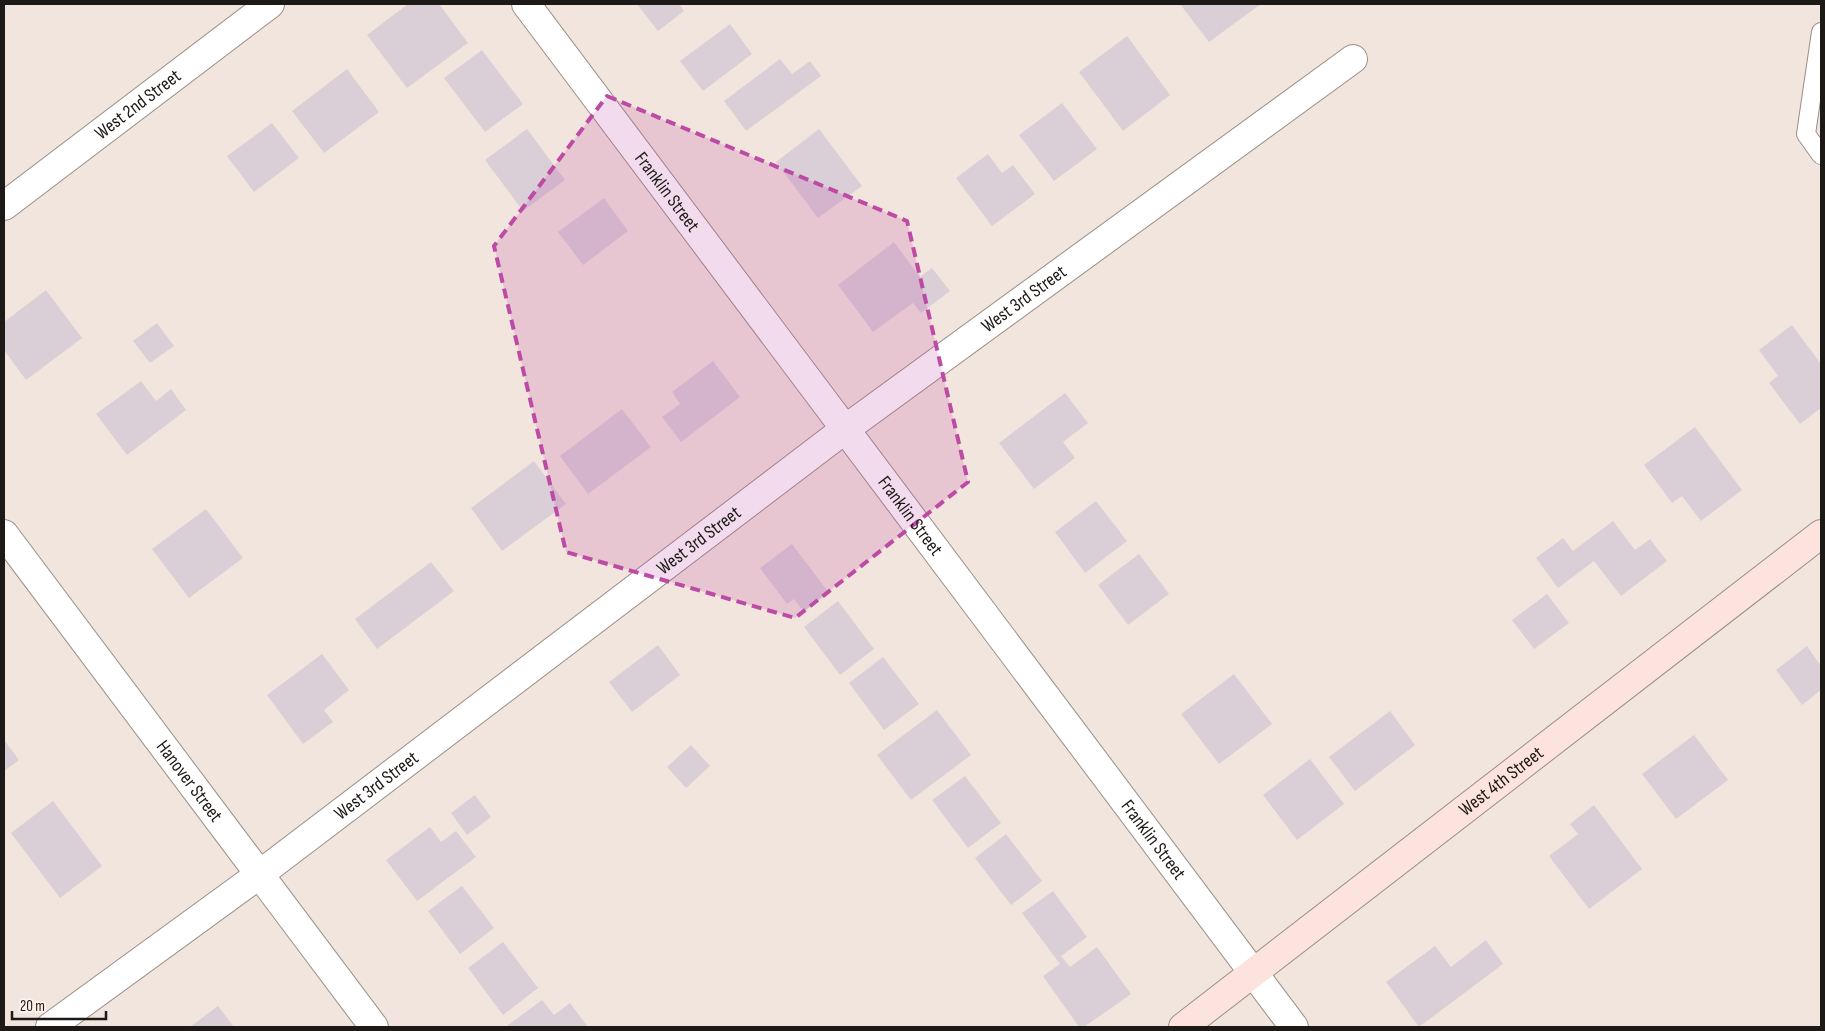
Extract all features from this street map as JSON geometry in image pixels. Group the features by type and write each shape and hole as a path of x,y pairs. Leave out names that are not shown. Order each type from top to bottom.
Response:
{"main road":[{"name":"West 4th Street","path":"1183,1027 1821,534"}],"street":[{"name":"West 2nd Street","path":"4,206 270,4"},
{"name":"Franklin Street","path":"526,4 1294,1027"},
{"name":"West 3rd Street","path":"50,1027 260,874 844,430 1353,59"},
{"name":"Hanover Street","path":"4,534 374,1027"}],"lane":[{"path":"1821,32 1806,134 1821,155"}],"highlighted area":[{"path":"607,96 907,221 968,482 795,618 566,552 494,246"}],"building":[{"path":"408,4 439,4 468,43 407,88 367,35"},
{"path":"637,4 679,4 684,11 658,31"},
{"path":"1180,4 1261,4 1209,42"},
{"path":"730,24 752,54 703,91 680,61"},
{"path":"1127,36 1170,95 1123,131 1079,72"},
{"path":"482,50 523,104 485,132 444,78"},
{"path":"780,59 792,74 810,61 821,76 746,131 724,101"},
{"path":"347,69 379,112 324,153 292,111"},
{"path":"1062,103 1097,149 1054,181 1019,135"},
{"path":"272,123 299,158 254,192 227,156"},
{"path":"527,129 565,180 523,211 485,160"},
{"path":"819,129 862,186 818,218 776,162"},
{"path":"988,154 1002,173 1013,165 1035,194 992,226 956,178"},
{"path":"604,198 628,231 583,265 558,232"},
{"path":"894,242 920,277 932,268 950,291 921,313 913,303 873,332 838,285"},
{"path":"46,290 82,338 26,380 4,350 4,322"},
{"path":"157,323 174,346 150,363 133,341"},
{"path":"1792,325 1821,364 1821,408 1800,424 1769,383 1778,376 1759,350"},
{"path":"713,361 740,397 681,442 662,417 680,404 672,392"},
{"path":"141,381 156,401 171,389 186,410 127,455 96,414"},
{"path":"1065,393 1088,423 1063,442 1075,458 1034,489 999,443"},
{"path":"622,409 651,447 588,494 560,456"},
{"path":"1695,427 1742,490 1701,521 1682,496 1672,503 1644,465"},
{"path":"534,461 566,504 502,551 471,508"},
{"path":"1096,501 1127,541 1085,573 1055,532"},
{"path":"206,509 243,558 189,598 152,549"},
{"path":"1613,521 1635,550 1650,539 1667,561 1621,596 1594,561 1558,588 1536,558 1563,538 1573,551"},
{"path":"792,544 829,593 804,612 794,599 787,604 760,568"},
{"path":"1139,554 1169,594 1128,625 1098,585"},
{"path":"431,562 454,591 377,649 355,619"},
{"path":"1547,594 1569,623 1534,649 1512,620"},
{"path":"838,601 874,649 840,675 804,627"},
{"path":"658,645 680,675 632,712 609,682"},
{"path":"1807,646 1821,666 1821,690 1802,705 1776,670"},
{"path":"322,654 349,690 324,710 333,722 303,744 267,695"},
{"path":"883,657 919,704 884,730 849,683"},
{"path":"1234,674 1272,724 1219,764 1181,714"},
{"path":"937,710 971,755 911,800 877,755"},
{"path":"1390,711 1415,745 1355,791 1329,757"},
{"path":"1694,735 1728,780 1676,819 1642,774"},
{"path":"4,740 19,760 4,771"},
{"path":"691,745 710,766 686,788 667,767"},
{"path":"1310,759 1344,804 1297,840 1263,795"},
{"path":"965,776 1001,823 968,848 932,800"},
{"path":"475,795 491,817 467,835 451,813"},
{"path":"53,801 102,866 60,898 11,833"},
{"path":"1594,805 1642,869 1589,909 1549,856 1578,834 1570,824"},
{"path":"430,827 441,842 456,831 476,857 417,901 386,860"},
{"path":"1006,834 1042,881 1011,905 975,858"},
{"path":"462,886 494,928 460,954 428,911"},
{"path":"1053,891 1087,937 1061,956 1070,967 1097,947 1131,994 1084,1027 1079,1027 1043,976 1060,964 1022,913"},
{"path":"1486,940 1503,964 1419,1027 1386,982 1435,946 1451,967"},
{"path":"503,942 538,988 503,1015 468,968"},
{"path":"542,1000 554,1015 570,1003 588,1027 507,1026"},
{"path":"218,1006 234,1027 190,1027"}]}
